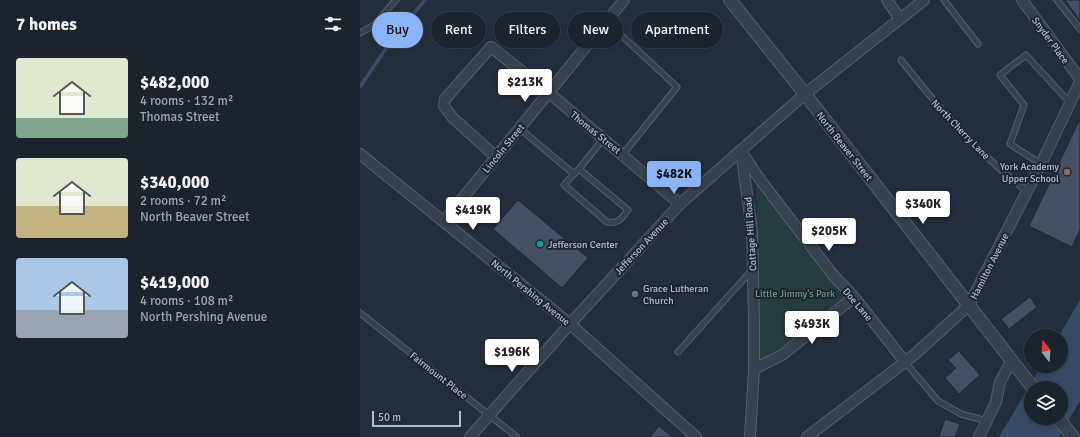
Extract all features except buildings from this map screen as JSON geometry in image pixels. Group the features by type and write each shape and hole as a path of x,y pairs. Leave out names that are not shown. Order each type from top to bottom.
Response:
{"street":[{"name":"Lincoln Street","path":"614,12 624,0"},
{"name":"North Beaver Street","path":"730,0 805,94 1027,381"},
{"path":"887,0 900,19"},
{"name":"Jefferson Avenue","path":"470,437 570,324 680,204 805,94 924,0"},
{"name":"Snyder Place","path":"1022,0 1080,79"},
{"name":"Thomas Street","path":"496,156 452,117 444,106 445,100 491,47 623,154 680,204"},
{"name":"Lincoln Street","path":"444,222 584,48"},
{"name":"Hamilton Avenue","path":"807,437 905,362 969,305 1041,164 1080,82"},
{"name":"Cottage Hill Road","path":"741,150 752,231 754,368 750,437"},
{"name":"Doe Lane","path":"741,150 761,181 833,275 854,297 905,362"},
{"name":"North Pershing Avenue","path":"362,155 570,324 696,437"},
{"path":"754,368 782,355 854,297"},
{"path":"979,437 996,402 1000,382 1012,360"},
{"path":"1064,425 1073,437"}],"lane":[{"path":"360,32 374,25 396,0"},
{"path":"944,0 978,44"},
{"path":"1057,0 1080,29"},
{"path":"623,37 677,88 623,154"},
{"path":"1041,164 1010,144 1024,105 1000,75 1026,55 1070,103"},
{"name":"North Cherry Lane","path":"901,60 935,103 1002,172 1027,191"},
{"path":"519,128 574,174"},
{"path":"579,169 628,210 619,221 614,223 607,222 564,185 603,139"},
{"path":"678,352 753,269"},
{"name":"Fairmount Place","path":"360,313 517,437"},
{"path":"905,362 938,401 961,414 987,421"}],"green space":[{"name":"Little Jimmy's Park","path":"756,187 852,302 759,361"}],"water":[{"path":"1080,300 1080,401 1068,422 1068,381 1032,381 1037,373 1068,373 1068,329 1063,329"},
{"path":"1024,395 1024,425 1066,425 1059,437 999,437"}],"waterway":[{"path":"360,87 391,41 425,0"}],"place":[{"name":"York Academy Upper School","path":"1067,172"},
{"name":"Jefferson Center","path":"540,244"},
{"name":"Grace Lutheran Church","path":"635,294"}]}
